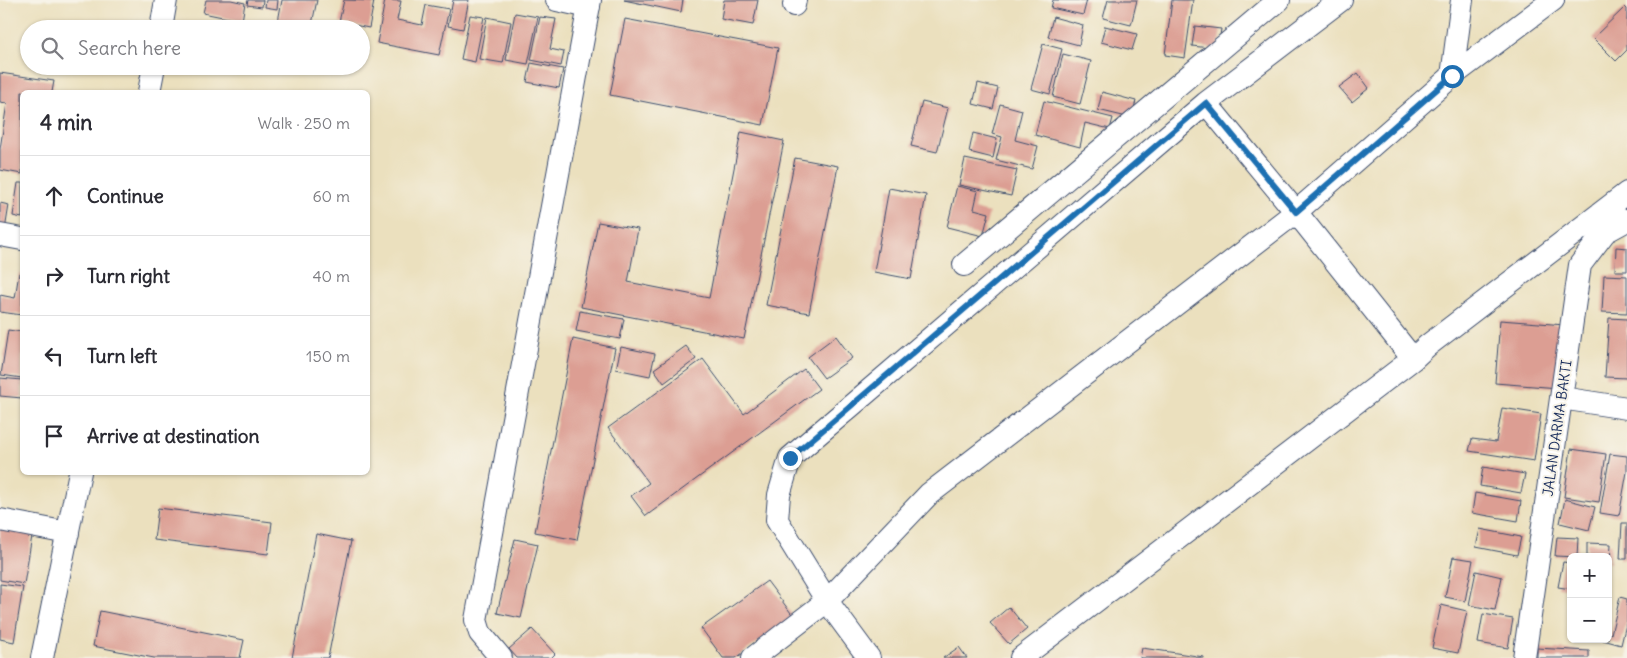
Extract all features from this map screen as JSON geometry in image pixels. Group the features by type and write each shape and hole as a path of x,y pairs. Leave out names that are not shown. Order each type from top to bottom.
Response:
{"street":[{"path":"163,20 166,0"},
{"path":"501,658 482,636 476,620 590,4 557,0"},
{"path":"964,265 1279,0"},
{"path":"870,658 827,600 777,520 780,495 790,458 1206,103 1341,0"},
{"path":"1452,76 1462,0"},
{"path":"754,658 827,600 929,494 1296,212 1452,76 1553,0"},
{"path":"149,90 152,75"},
{"path":"1206,103 1413,359"},
{"path":"1022,658 1413,359 1427,346 1627,192"},
{"name":"JALAN DARMA BAKTI","path":"1524,658 1580,265 1605,232 1627,220"},
{"path":"0,235 20,239"},
{"path":"1561,398 1627,408"},
{"path":"42,658 79,475"},
{"path":"0,520 68,533"}],"building":[{"path":"206,0 231,0 245,3 242,20 203,13"},
{"path":"248,0 263,0 262,7 247,5"},
{"path":"266,0 278,0 277,9 265,7"},
{"path":"282,0 317,0 313,20 278,20"},
{"path":"344,0 374,1 370,23 370,20 339,20"},
{"path":"385,0 401,1 397,20 422,25 426,5 449,9 439,55 377,43"},
{"path":"453,0 469,0 463,29 448,26"},
{"path":"624,0 683,0 681,12"},
{"path":"724,0 758,0 753,25 721,19"},
{"path":"1053,0 1087,0 1083,15 1051,8"},
{"path":"1108,0 1137,0 1131,25 1103,18"},
{"path":"1172,0 1193,0 1185,58 1165,55"},
{"path":"1625,7 1627,9 1627,50 1616,61 1593,38"},
{"path":"515,13 538,17 528,64 506,60"},
{"path":"470,15 484,17 475,62 461,59"},
{"path":"487,17 511,22 503,63 479,59"},
{"path":"540,17 556,19 550,49 564,52 561,66 531,60"},
{"path":"1053,17 1083,25 1079,45 1048,37"},
{"path":"625,19 778,48 763,125 610,95"},
{"path":"1105,26 1137,34 1132,50 1101,42"},
{"path":"1195,26 1221,29 1218,49 1192,46"},
{"path":"1043,44 1062,49 1050,94 1031,89"},
{"path":"1063,54 1091,61 1080,104 1053,97"},
{"path":"531,63 563,69 559,88 527,82"},
{"path":"0,73 54,81 52,90 20,90 20,174 0,170 0,149 7,103 0,102"},
{"path":"1358,73 1369,88 1352,102 1339,87"},
{"path":"978,83 998,88 993,109 973,104"},
{"path":"1102,92 1136,101 1131,118 1098,110"},
{"path":"1044,101 1113,118 1110,129 1085,123 1080,147 1035,135"},
{"path":"922,102 948,108 937,152 911,146"},
{"path":"1000,104 1022,110 1015,140 1038,146 1032,169 996,160 1002,137 992,134"},
{"path":"741,132 784,141 744,339 581,307 598,222 638,229 628,282 709,298"},
{"path":"973,133 997,139 993,158 969,152"},
{"path":"795,158 838,166 809,313 766,305"},
{"path":"965,159 1017,170 1011,196 959,185"},
{"path":"18,183 20,183 20,218 13,216"},
{"path":"957,186 978,191 974,209 989,213 983,236 947,227"},
{"path":"889,188 926,195 911,279 874,272"},
{"path":"0,203 9,205 5,230 0,229"},
{"path":"1616,247 1627,248 1627,271 1615,271"},
{"path":"20,273 20,315 0,312 0,295 15,298"},
{"path":"1604,275 1627,276 1627,313 1602,312"},
{"path":"580,311 624,319 620,339 576,331"},
{"path":"1609,318 1627,319 1627,378 1605,377"},
{"path":"1500,320 1565,325 1559,388 1495,383"},
{"path":"8,330 20,332 20,378 1,375"},
{"path":"836,336 852,358 824,378 808,357"},
{"path":"573,339 615,348 577,540 535,532"},
{"path":"686,346 696,359 664,383 654,369"},
{"path":"621,347 655,354 650,376 616,369"},
{"path":"703,359 744,414 804,369 819,389 646,516 631,496 649,483 608,428"},
{"path":"0,378 20,380 20,398 0,396"},
{"path":"1502,408 1541,414 1534,461 1469,451 1472,439 1496,442"},
{"path":"1571,449 1606,454 1599,502 1564,497"},
{"path":"1610,454 1627,456 1627,472 1619,516 1600,513"},
{"path":"1483,467 1525,474 1521,493 1480,486"},
{"path":"1475,493 1521,501 1518,521 1472,513"},
{"path":"1565,499 1595,507 1589,530 1560,523"},
{"path":"158,508 272,522 268,554 154,540"},
{"path":"1622,523 1627,523 1627,559 1620,559"},
{"path":"0,524 33,530 24,584 0,580"},
{"path":"1480,529 1521,537 1517,555 1476,547"},
{"path":"316,534 351,541 328,658 292,658"},
{"path":"1557,537 1578,538 1577,553 1567,553 1567,557 1555,556"},
{"path":"515,539 538,544 521,618 497,613"},
{"path":"1587,543 1611,544 1611,553 1587,553"},
{"path":"1453,557 1473,560 1465,601 1445,597"},
{"path":"1563,562 1567,562 1567,588 1558,587"},
{"path":"1476,571 1502,577 1495,610 1469,605"},
{"path":"767,581 794,617 736,658 723,658 701,628"},
{"path":"0,584 23,587 14,642 0,639"},
{"path":"1620,597 1627,599 1627,620 1621,645 1612,642 1612,630"},
{"path":"1441,605 1467,611 1458,653 1432,648"},
{"path":"1009,607 1027,629 1009,644 990,623"},
{"path":"100,611 244,640 240,658 154,658 93,646"},
{"path":"1483,614 1513,619 1508,648 1478,643"},
{"path":"532,629 555,654 551,658 517,658 509,649"},
{"path":"959,647 967,658 943,658"},
{"path":"1142,648 1204,657 1204,658 1140,658"},
{"path":"1537,648 1589,651 1589,658 1537,658"}],"route":[{"path":"790,458 1206,103 1296,212 1452,76"}]}
